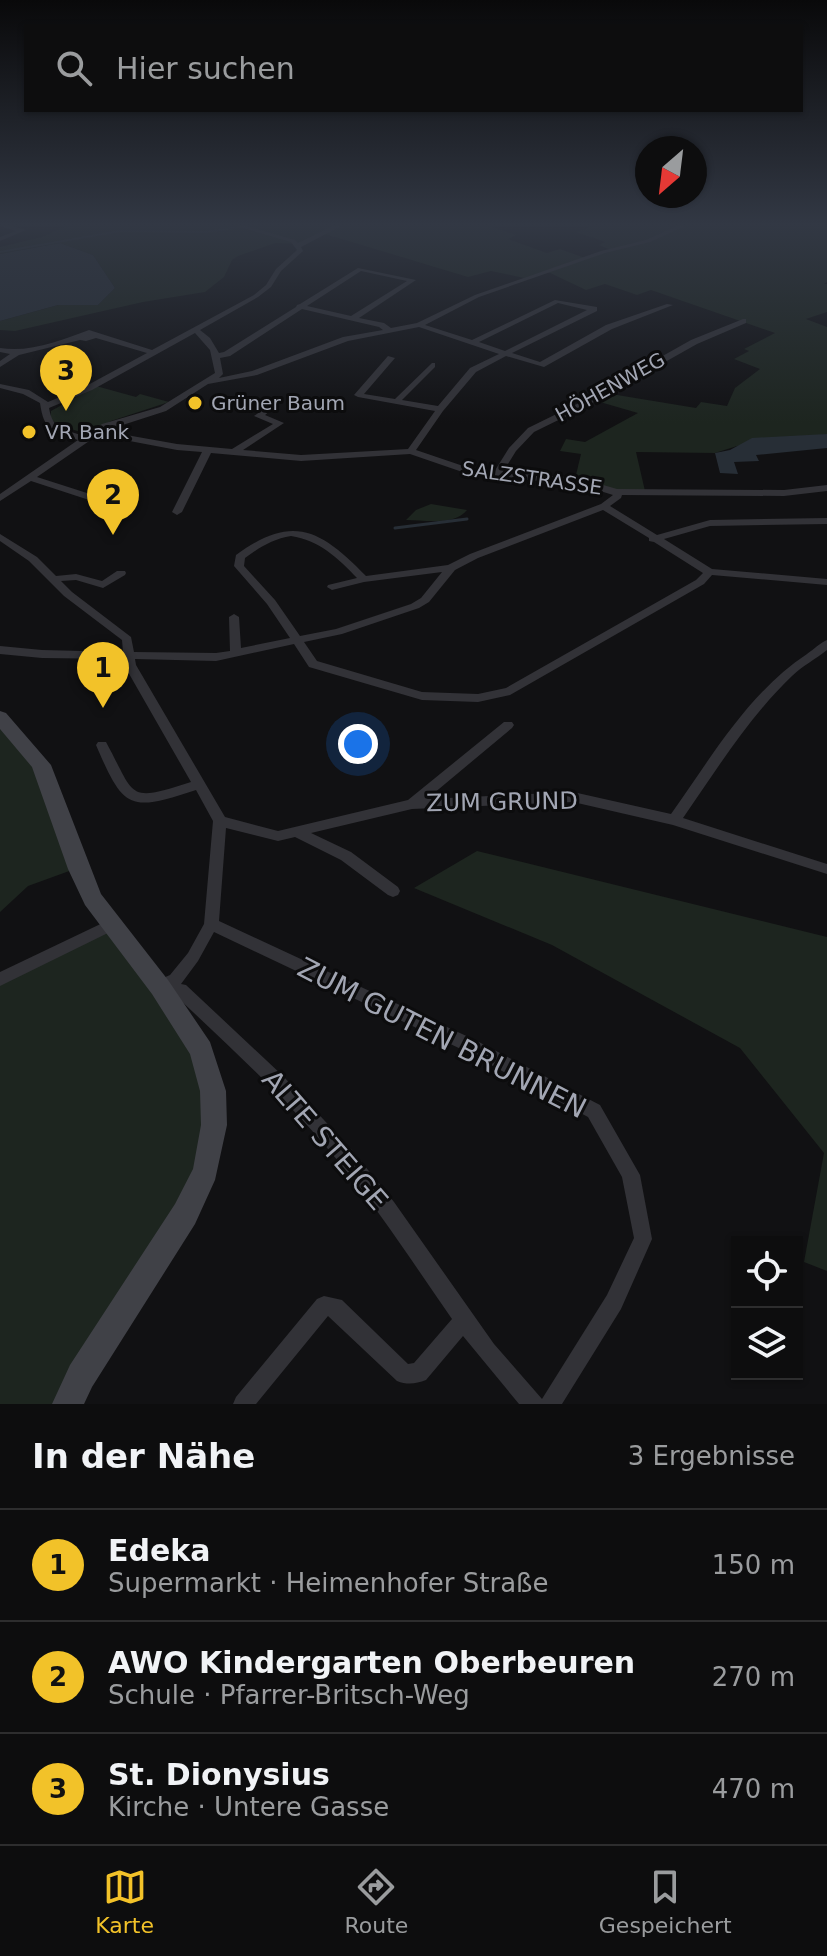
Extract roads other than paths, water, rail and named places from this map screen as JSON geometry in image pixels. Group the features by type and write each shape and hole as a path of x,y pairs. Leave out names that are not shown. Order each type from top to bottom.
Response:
{"main road":[{"path":"0,717 41,765 79,869 111,925 160,987 201,1050 213,1091 214,1125 206,1171 185,1214 81,1376 68,1404"}],"street":[{"path":"0,386 26,392 46,406 61,402 197,331 262,292"},
{"path":"218,356 227,354 323,292"},
{"path":"353,318 395,292"},
{"path":"209,382 254,373 320,347 419,325 489,292"},
{"path":"411,451 440,409 473,370 598,307 557,301 472,343"},
{"path":"419,325 541,365 609,327 669,305"},
{"path":"299,306 381,325 389,330"},
{"name":"HÖHENWEG","path":"496,476 512,450 531,430 694,342 743,321"},
{"path":"0,498 97,432 115,422 163,409 219,374 218,356 209,340 197,331"},
{"path":"0,365 16,353 79,338 86,332 154,353"},
{"path":"0,350 16,353"},
{"path":"391,358 358,395 440,409"},
{"path":"397,401 432,365"},
{"path":"46,406 47,421 53,428 86,440"},
{"path":"232,453 280,423 258,416 267,410"},
{"name":"SALZSTRASSE","path":"97,432 207,451 324,459 411,451 451,467 496,476 579,481 617,492 784,493 827,488"},
{"path":"177,512 207,451"},
{"path":"32,478 89,497 112,500"},
{"path":"332,587 364,579 451,568 474,556 604,506 618,496 617,492"},
{"path":"604,506 709,572 827,582"},
{"path":"653,539 710,523 827,521"},
{"path":"364,579 338,552 308,535 284,531 240,557 239,566 271,602 313,664 422,696 478,698 510,691 700,582 709,572"},
{"path":"0,537 33,559 68,594 127,639 130,665 220,821 211,924 193,957 175,980 160,987"},
{"path":"0,650 190,658 236,653 351,628 415,606 425,600 451,568"},
{"path":"54,579 76,577 103,585 121,573"},
{"path":"234,617 236,653"},
{"path":"674,820 738,731 789,672 825,649"},
{"path":"412,804 508,725"},
{"path":"102,745 116,778 131,798 144,802 200,784"},
{"name":"ZUM GRUND","path":"220,821 278,836 412,804 573,797 674,820 827,869"},
{"path":"299,833 346,856 393,891"},
{"name":"ZUM GUTEN BRUNNEN","path":"211,924 469,1045 594,1111 631,1175 643,1239 614,1302 550,1404"},
{"path":"0,979 111,925"},
{"name":"ALTE STEIGE","path":"160,987 180,990 311,1116 366,1181 463,1321 510,1381 533,1404"},
{"path":"243,1404 324,1306 335,1307 404,1374 419,1373 463,1321"}],"waterway":[{"path":"395,528 467,519"}],"place":[{"name":"Grüner Baum","path":"195,403"},
{"name":"St. Dionysius","path":"66,411"},
{"name":"VR Bank","path":"29,432"},
{"name":"AWO Kindergarten Oberbeuren","path":"113,535"},
{"name":"Edeka","path":"103,708"}]}
